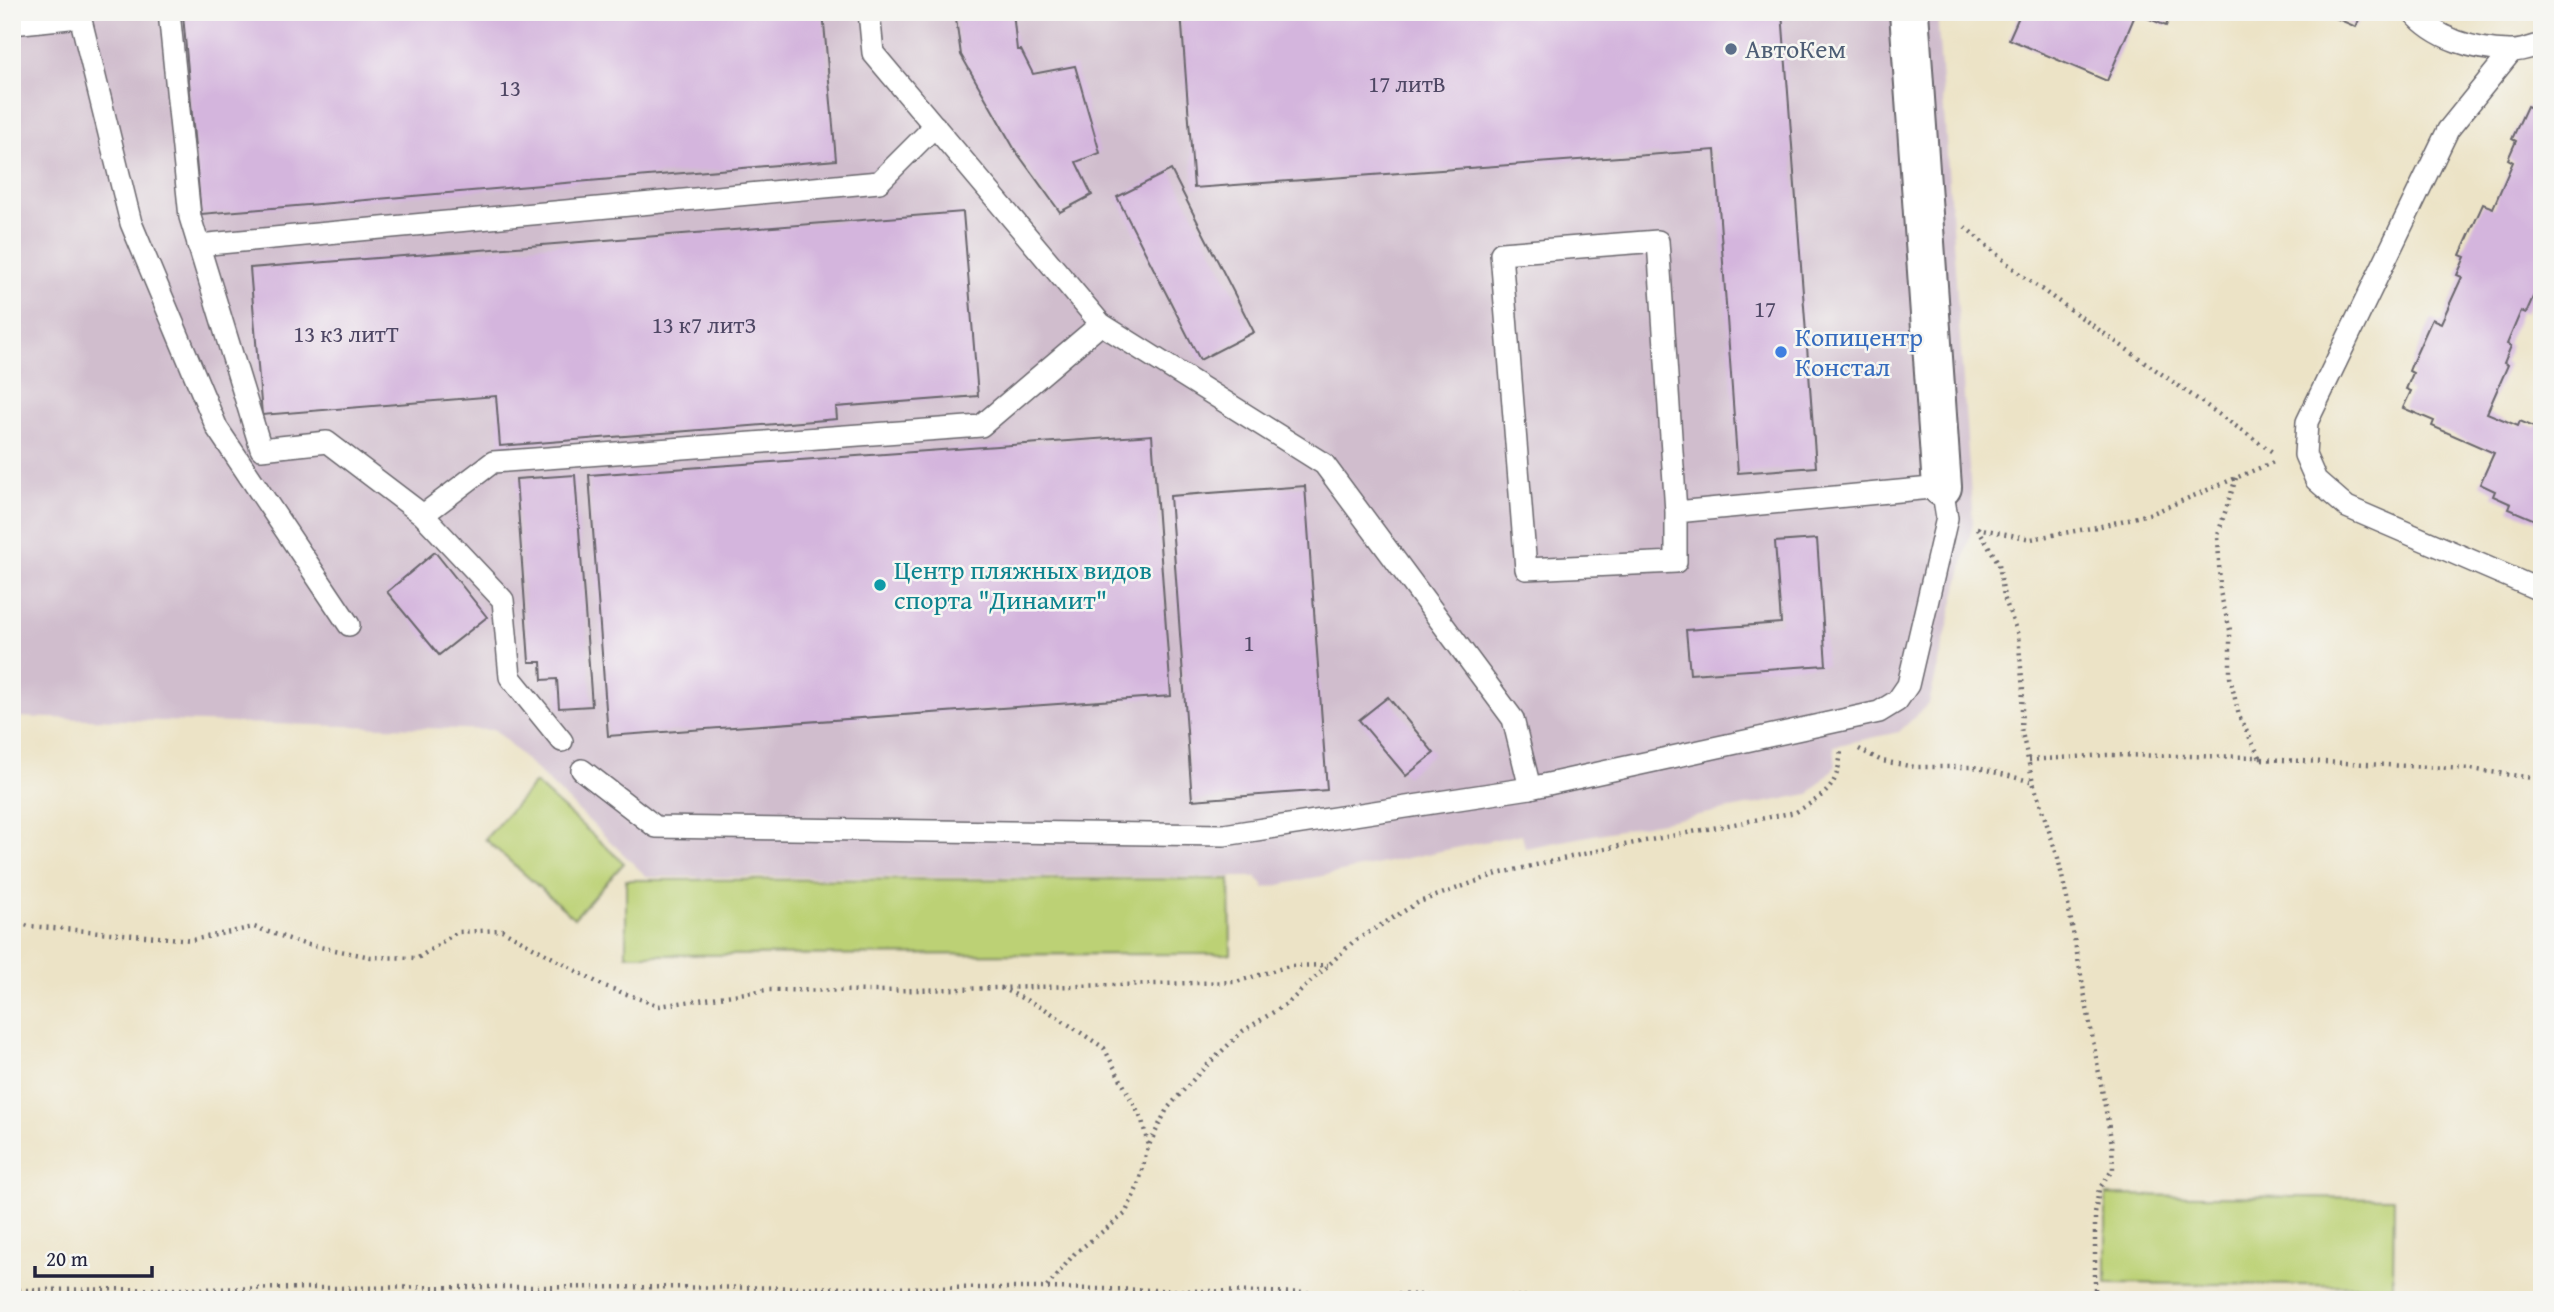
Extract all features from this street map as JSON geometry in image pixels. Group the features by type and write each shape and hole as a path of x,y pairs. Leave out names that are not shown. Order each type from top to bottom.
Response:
{"street":[{"path":"1909,12 1945,503"}],"lane":[{"path":"169,12 190,217 261,449 327,442 423,515 503,600 510,677 562,741"},
{"path":"869,12 873,53 1101,324 1324,464 1513,719 1530,788"},
{"path":"2413,12 2423,25 2459,44 2511,52 2542,44"},
{"path":"12,24 79,15 131,223 217,428 349,625"},
{"path":"2511,52 2448,130 2307,422 2305,455 2316,480 2347,507 2542,591"},
{"path":"198,245 878,182 935,126"},
{"path":"1658,241 1675,512 1676,562 1526,569 1501,253 1658,241"},
{"path":"423,515 493,462 981,426 1101,324"},
{"path":"582,770 656,827 1224,835 1530,788 1840,731 1897,701 1908,684 1945,503 1675,512"}],"path":[{"path":"1921,190 2021,275 2281,459 2153,513 2096,527 2031,538 1978,528"},
{"path":"2236,478 2218,534 2220,592 2230,629 2230,677 2239,716 2260,759"},
{"path":"1945,503 1978,528 1999,564 2004,597 2018,635 2023,690 2021,728 2033,782 2058,858 2067,899 2112,1144 2113,1169 2099,1189 2095,1214 2095,1300"},
{"path":"1840,731 1882,761 1915,767 1974,767 2033,782"},
{"path":"1046,1288 1075,1253 1125,1214 1138,1186 1148,1147 1167,1109 1242,1031 1288,1003 1353,942 1419,902 1497,874 1614,847 1796,812 1822,797 1838,776 1840,731"},
{"path":"2029,760 2172,755 2262,757 2260,759"},
{"path":"2260,759 2471,769 2532,779 2542,777"},
{"path":"12,922 29,926 192,940 254,927 304,944 371,957 418,958 457,932 502,930 603,985 659,1006 766,990 877,991 1236,982 1289,966 1328,965"},
{"path":"1000,988 1045,1009 1104,1048 1142,1120 1148,1147"},
{"path":"12,1290 1046,1288 1694,1300"}],"shaded area":[{"path":"12,12 1937,12 1973,523 1929,703 1899,732 1834,746 1836,766 1809,794 1525,848 1522,834 1265,888 1256,877 647,877 495,730 12,717"}],"green space":[{"path":"535,783 624,863 574,918 485,839"},
{"path":"1230,879 1231,954 626,955 626,880"},
{"path":"2106,1195 2394,1198 2393,1286 2106,1283"}],"building":[{"path":"208,12 823,12 836,160 201,214 183,15"},
{"path":"955,12 1013,12 1017,50 1021,50 1033,74 1075,66 1100,153 1076,162 1092,195 1060,212 1015,150 961,55"},
{"path":"1181,12 1782,12 1816,467 1738,473 1715,150 1194,188"},
{"path":"2021,12 2172,12 2166,26 2136,13 2107,81 2009,39"},
{"path":"2322,12 2362,12 2356,27"},
{"path":"2540,91 2542,291 2538,299 2533,297 2526,313 2521,311 2507,344 2511,346 2504,363 2508,365 2487,413 2518,426 2520,421 2536,428 2537,424 2542,426 2542,523 2509,509 2511,504 2493,496 2495,491 2480,484 2494,453 2432,426 2434,421 2403,408 2411,391 2406,389 2413,373 2409,371 2413,361 2432,319 2441,323 2462,277 2457,275 2465,257 2460,255 2483,204 2493,208 2513,162 2508,159 2516,141 2512,139 2527,106 2532,108"},
{"path":"1171,170 1254,332 1200,360 1117,197"},
{"path":"963,212 978,396 836,407 837,419 500,446 496,396 262,415 250,268"},
{"name":"Центр пляжных видов спорта \"Динамит\"","path":"1152,435 1171,696 608,736 589,475"},
{"path":"575,475 592,706 559,708 557,679 542,680 541,662 529,662 516,479"},
{"path":"1305,486 1327,790 1192,800 1170,496"},
{"path":"1817,539 1826,665 1690,674 1686,630 1781,623 1775,542"},
{"path":"435,552 487,617 439,655 387,592"},
{"path":"1388,697 1434,753 1406,776 1359,720"}],"place":[{"name":"АвтоКем","path":"1731,49"},
{"name":"Копицентр Констал","path":"1781,352"},
{"name":"Центр пляжных видов спорта \"Динамит\"","path":"880,585"}]}
